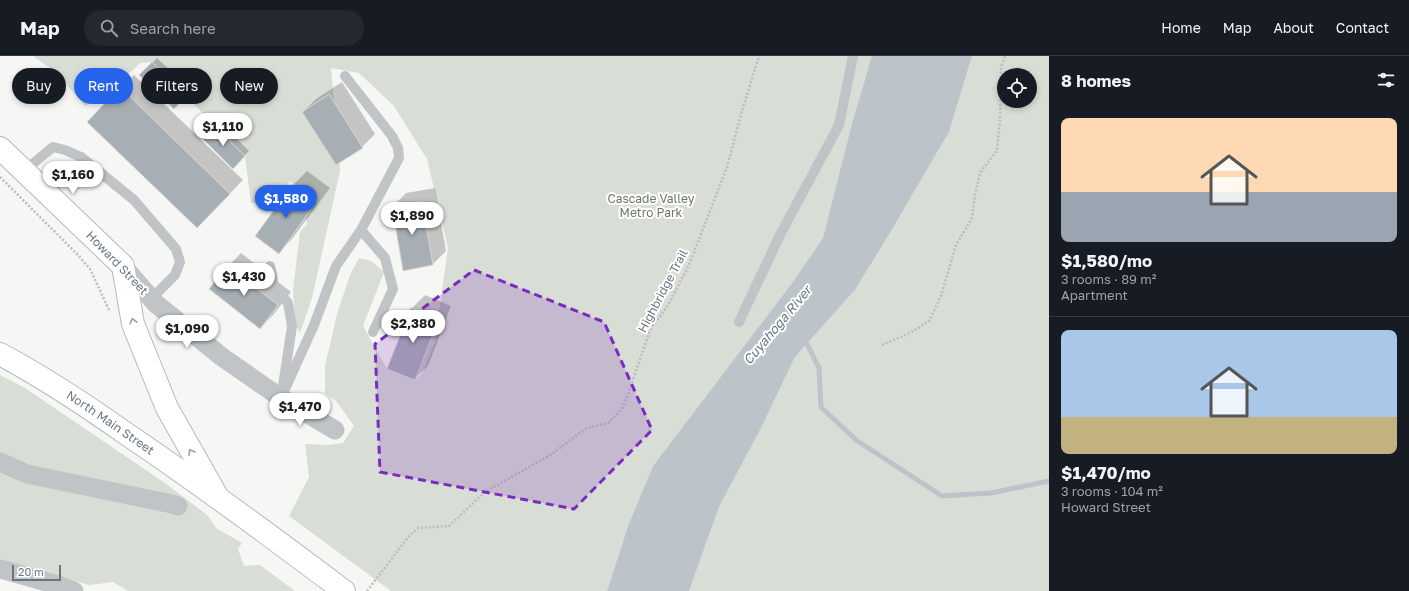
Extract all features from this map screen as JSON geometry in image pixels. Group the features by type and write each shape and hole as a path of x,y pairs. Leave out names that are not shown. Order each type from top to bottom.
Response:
{"main road":[{"name":"Howard Street","path":"0,148 123,266"},
{"path":"123,266 133,324 164,401 182,437 218,498"},
{"name":"North Main Street","path":"0,354 29,370 105,419 190,477 344,591"}],"street":[{"name":"Howard Street","path":"123,266 152,298 187,330 222,357 281,398 335,430"},
{"path":"0,462 27,474 178,506"},
{"path":"0,569 74,591"}],"lane":[{"path":"739,322 781,233 839,125 853,56"},
{"path":"281,398 314,325 336,266 361,230 399,158 398,148 392,136 345,76"},
{"path":"24,171 53,147 65,150 81,156 134,200 176,249 180,262 175,275 152,298"},
{"path":"361,230 385,258 393,289 373,332"},
{"path":"270,266 274,287 288,303 292,326 281,398"}],"path":[{"name":"Highbridge Trail","path":"367,591 409,536 418,528 449,526 484,492 552,454 585,429 608,423 622,409 651,328 667,308 689,265 712,206 727,167 759,56"},
{"path":"882,345 910,333 929,320 941,296 956,245 972,218 980,173 997,150 1000,120 1001,67 1006,56"},
{"path":"0,177 78,255 90,269 112,317"}],"highlighted area":[{"path":"474,270 604,322 652,430 574,509 380,472 375,344"}],"green space":[{"name":"Cascade Valley Metro Park","path":"33,56 928,56 829,215 823,238 792,283 653,466 629,523 607,591 391,591 289,516 309,477 305,444 328,445 343,443 354,426 337,402 325,393 325,366 337,314 350,275 359,258 371,261 384,272 363,326 387,369 415,380 423,372 435,342 448,248 427,159 394,106 359,73 331,68 340,171 312,298 300,333 296,326 293,290 300,232 307,224 299,187 290,181 270,204 251,203 245,156 194,104 212,104 212,68 158,68 152,62 140,63 133,70 133,68 74,68 74,93 66,84 66,68 50,68"},
{"path":"972,56 1049,56 1049,591 689,591 719,507 761,428 795,357 855,290 949,132"},
{"path":"0,375 25,388 165,483 207,515 216,528 242,543 238,549 244,566 260,565 295,591 128,591 113,582 89,585 0,560"}],"water":[{"name":"Cuyahoga River","path":"872,56 972,56 949,132 855,290 795,357 761,428 719,507 689,591 607,591 629,523 653,466 792,283 823,238 852,124"}],"building":[{"path":"152,62 158,68 146,68"},
{"path":"329,94 363,148 336,165 302,112"},
{"path":"133,100 230,194 197,228 87,122 104,104 133,104"},
{"path":"169,104 179,104 174,109"},
{"path":"213,125 245,156 233,169 201,137"},
{"path":"293,184 317,201 279,254 255,236"},
{"path":"422,201 433,265 403,271 392,206"},
{"path":"227,266 278,305 260,329 209,289"},
{"path":"411,308 439,319 415,380 387,369"}],"waterway":[{"path":"804,338 819,368 821,407 856,440 942,496 991,493 1049,481"}]}
